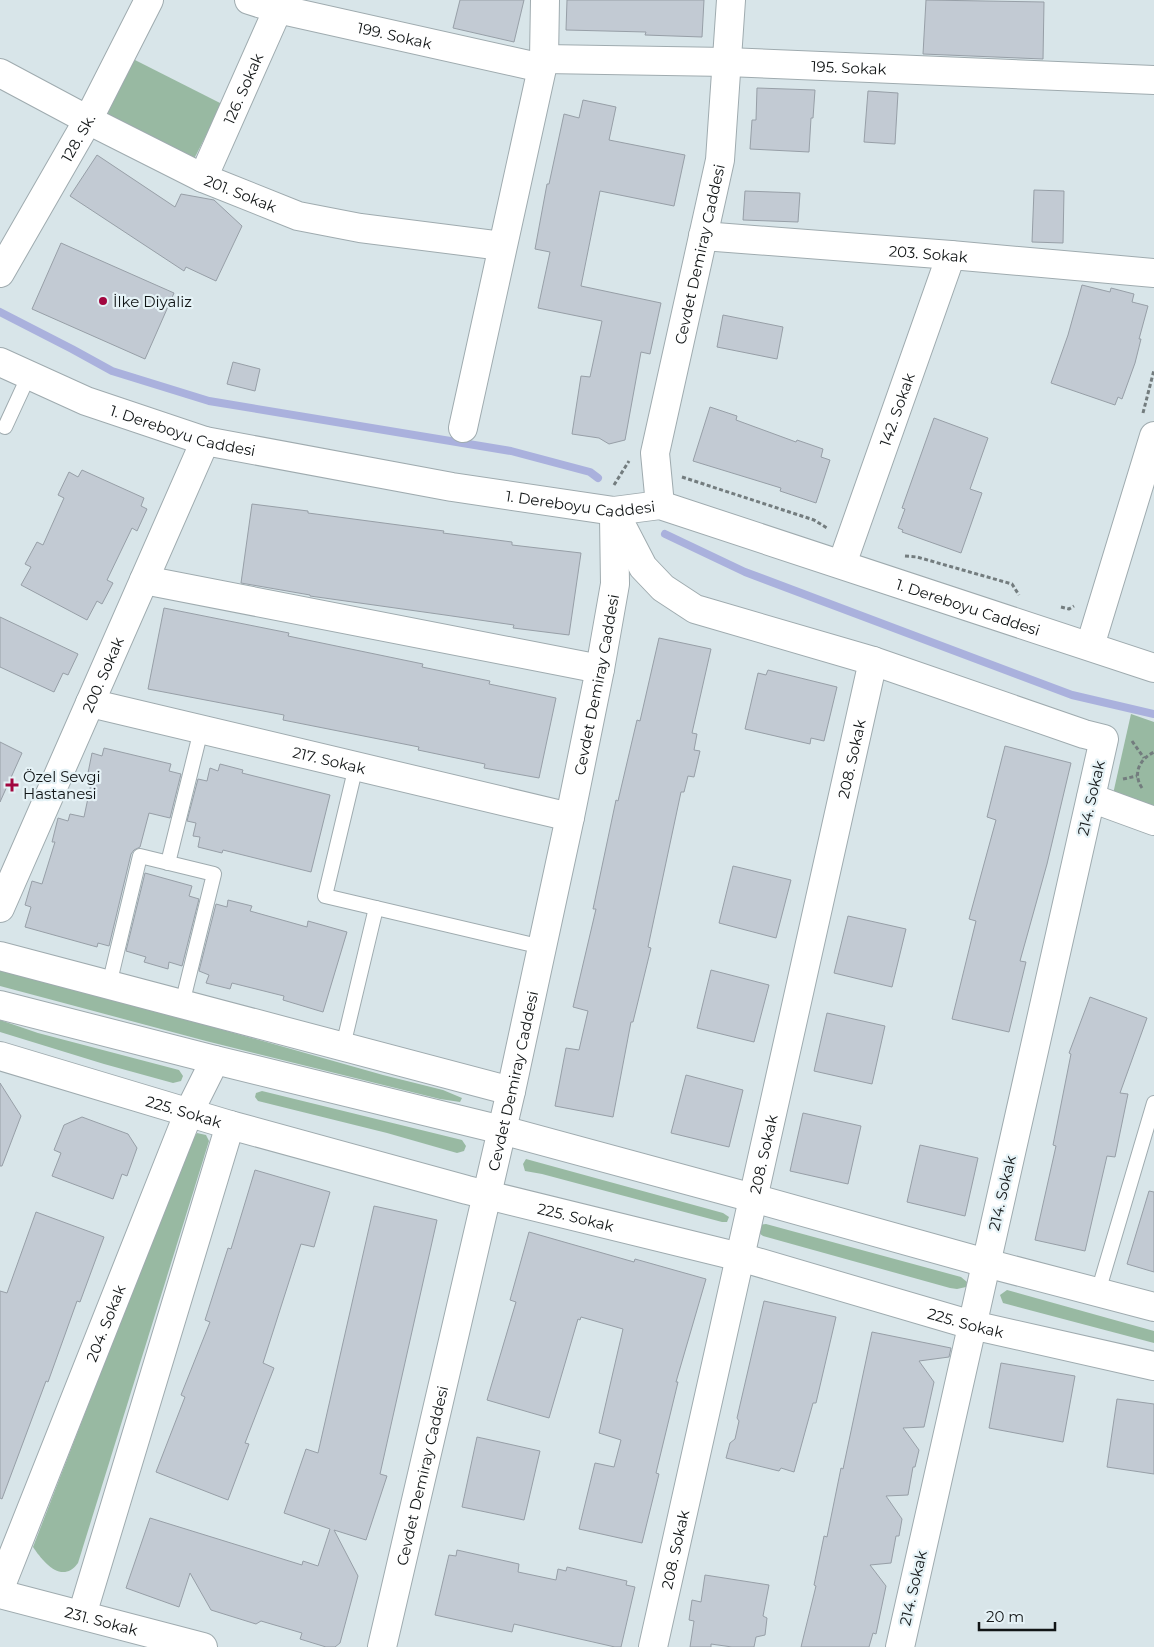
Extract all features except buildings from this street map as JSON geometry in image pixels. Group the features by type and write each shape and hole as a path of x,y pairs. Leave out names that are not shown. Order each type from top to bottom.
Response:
{"street":[{"name":"128. Sk.","path":"0,273 88,120 149,0"},
{"name":"199. Sokak","path":"249,0 543,64"},
{"path":"463,428 543,64 545,0"},
{"name":"Cevdet Demiray Caddesi","path":"660,505 654,453 720,160 731,0"},
{"name":"126. Sokak","path":"203,178 279,5"},
{"name":"195. Sokak","path":"543,64 726,62 1154,80"},
{"name":"201. Sokak","path":"0,73 203,178 298,216 360,228 502,246"},
{"name":"203. Sokak","path":"703,236 1154,273"},
{"name":"142. Sokak","path":"842,564 951,255"},
{"name":"1. Dereboyu Caddesi","path":"0,362 86,401 205,441 452,488 660,505 1154,668"},
{"name":"200. Sokak","path":"0,908 205,441"},
{"path":"1090,646 1153,444"},
{"path":"612,500 643,567 663,588 695,608 873,661"},
{"name":"Cevdet Demiray Caddesi","path":"390,1646 570,817 600,669 615,584 612,500"},
{"path":"144,580 600,669"},
{"name":"214. Sokak","path":"873,661 1084,734 1104,739 900,1647"},
{"name":"208. Sokak","path":"653,1647 873,661"},
{"name":"217. Sokak","path":"90,703 570,817"},
{"path":"1091,798 1154,821"},
{"path":"0,956 511,1091"},
{"path":"0,1004 215,1060 502,1130 986,1263 1154,1307"},
{"name":"225. Sokak","path":"0,1056 230,1125 487,1195 740,1257 972,1326 1154,1366"},
{"name":"204. Sokak","path":"0,1588 189,1112 215,1060"},
{"path":"82,1616 230,1125"},
{"name":"231. Sokak","path":"0,1594 203,1647"}],"lane":[{"path":"5,427 29,375"},
{"path":"168,863 201,730"},
{"path":"356,766 326,896 542,947"},
{"path":"109,985 140,856 214,874 182,1004"},
{"path":"343,1046 376,908"},
{"path":"1098,1292 1154,1103"}],"path":[{"path":"612,500 630,460"},
{"path":"687,479 814,520 832,530"},
{"path":"902,556 917,557 1012,584 1018,594"},
{"path":"1132,741 1144,758"},
{"path":"1143,790 1137,776 1138,769 1144,758 1154,752"},
{"path":"1116,780 1137,776"}],"green space":[{"path":"133,59 222,104 194,159 105,114"},
{"path":"1131,714 1154,722 1154,809 1113,794"},
{"path":"0,967 383,1075 443,1090 462,1098 460,1102 440,1099 206,1041 0,986"},
{"path":"0,1020 38,1033 179,1070 183,1076 181,1081 173,1083 104,1064 0,1032"},
{"path":"262,1091 462,1140 466,1146 464,1151 457,1153 387,1133 258,1101 255,1097 256,1093"},
{"path":"197,1133 206,1135 209,1141 78,1563 66,1572 59,1572 47,1564 33,1547 190,1143"},
{"path":"526,1159 723,1213 729,1217 727,1222 722,1222 525,1171 523,1164"},
{"path":"766,1224 961,1277 967,1282 966,1287 950,1288 763,1236 760,1234 758,1227 759,1225"},
{"path":"1007,1290 1154,1331 1154,1343 1003,1303 1000,1295"}],"waterway":[{"path":"0,312 112,371 209,401 511,451 590,472 598,478"},
{"path":"665,534 745,572 1072,695 1154,714"}],"place":[{"name":"İlke Diyaliz","path":"103,301"},
{"name":"Özel Sevgi Hastanesi","path":"12,785"}]}
